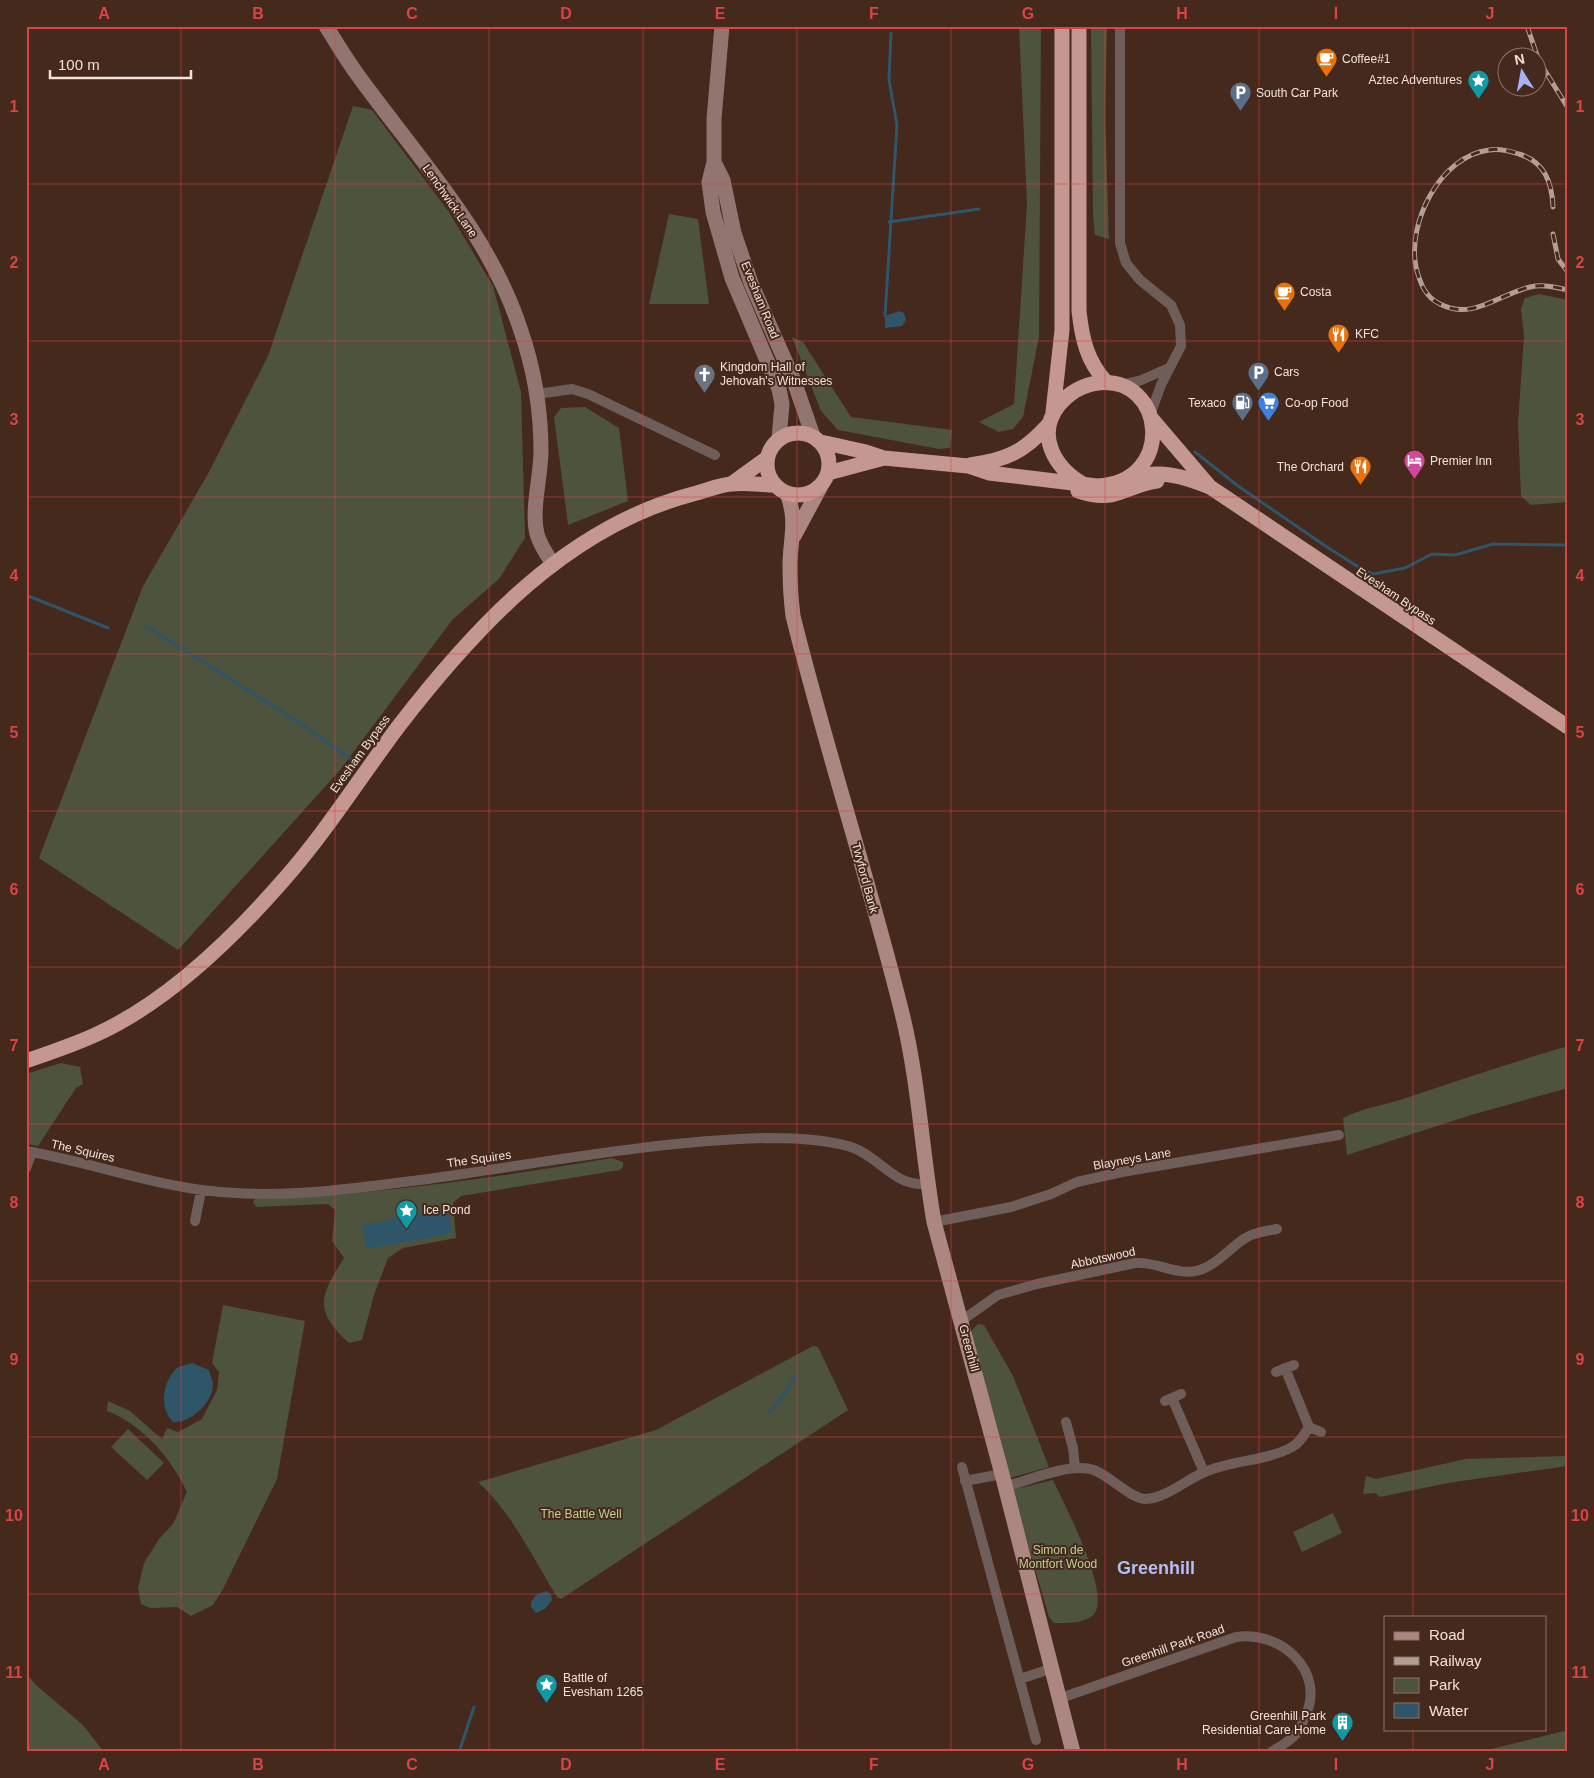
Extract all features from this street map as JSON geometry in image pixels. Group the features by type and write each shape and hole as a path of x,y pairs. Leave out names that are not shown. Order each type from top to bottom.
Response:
{"highway":[{"path":"1062,26 1062,330 1051,419 1053,454 1060,467 1069,476 1083,484"},
{"path":"884,458 825,478 808,494 798,495 781,489 767,469 771,448 779,439 798,432 884,458 968,466 989,473 1108,486 1132,477 1146,460 1151,449 1153,437 1151,417 1134,392 1114,384 1096,370 1086,352 1082,336 1079,311 1078,26"},
{"path":"968,466 986,463 1019,452 1031,444 1066,397 1078,388 1114,384"},
{"name":"Evesham Bypass","path":"1151,417 1210,487 1568,727"},
{"path":"817,439 829,458 825,478"},
{"name":"Evesham Bypass","path":"732,484 768,458"},
{"name":"Evesham Bypass","path":"1132,477 1147,473 1173,475 1210,487"},
{"path":"1052,481 1100,497 1122,493 1147,483 1170,482 1195,489 1216,501 1231,502"},
{"name":"Evesham Bypass","path":"26,1061 97,1034 135,1012 184,978 233,934 293,868 433,682 483,627 553,564 603,530 642,510 732,484 781,489"}],"main road":[{"name":"Lenchwick Lane","path":"326,26 356,73 461,211 491,262 520,326 538,394 541,451 535,523 540,542 553,564"},
{"name":"Evesham Road","path":"722,26 714,119 714,162 709,182 713,212 732,278 779,389 782,404 779,439"},
{"name":"Evesham Road","path":"714,162 723,180 734,233 751,283 817,439"},
{"name":"Twyford Bank","path":"794,536 825,478"},
{"name":"Twyford Bank","path":"781,489 792,512 794,536 790,564 793,616 902,1014 923,1130 927,1184 934,1222"},
{"name":"Greenhill","path":"934,1222 1061,1698 1073,1752"}],"street":[{"path":"1120,26 1120,243 1126,263 1140,280 1171,305 1180,325 1181,346 1169,368 1151,417"},
{"path":"1114,384 1139,381 1169,368"},
{"path":"538,394 572,389 588,394 715,456"},
{"name":"Blayneys Lane","path":"934,1222 1012,1207 1051,1194 1077,1182 1122,1172 1339,1135"},
{"name":"The Squires","path":"29,1152 201,1191 271,1193 342,1190 538,1164 642,1146 706,1140 771,1138 829,1142 852,1148 880,1164 900,1180 910,1184 927,1184"},
{"path":"26,1168 29,1152"},
{"path":"195,1220 201,1191"},
{"name":"Abbotswood","path":"961,1322 998,1296 1037,1284 1127,1264 1143,1262 1179,1271 1200,1270 1214,1263 1250,1235 1278,1229"},
{"path":"1285,1368 1309,1427 1321,1432"},
{"path":"1172,1398 1204,1472"},
{"path":"1066,1422 1073,1448 1075,1468"},
{"path":"965,1482 1004,1481 1075,1468 1092,1470 1106,1476 1137,1497 1146,1499 1224,1464 1288,1449 1300,1441 1309,1427"},
{"path":"962,1467 1036,1740"},
{"name":"Greenhill Park Road","path":"1061,1698 1236,1637 1262,1637 1285,1648 1300,1662 1308,1681 1311,1697 1308,1712 1298,1732 1286,1743 1271,1752"},
{"path":"1020,1679 1053,1668"}],"green space":[{"path":"1019,26 1041,26 1039,337 1023,417 1013,429 999,432 979,422 1014,404 1027,204"},
{"path":"1091,26 1107,26 1105,117 1109,239 1095,235 1093,215"},
{"path":"353,106 372,110 449,212 493,286 521,392 525,538 499,579 453,619 340,770 178,950 39,858 143,586 209,472 268,356"},
{"path":"669,214 698,219 709,304 649,304"},
{"path":"1539,294 1568,300 1568,502 1531,505 1521,496 1518,423 1524,336 1521,309 1525,298"},
{"path":"792,337 803,342 851,417 952,430 950,448 939,449 838,430 821,411"},
{"path":"585,407 619,428 628,501 568,525 554,417 561,408"},
{"path":"1568,1046 1568,1088 1471,1115 1347,1155 1343,1118 1366,1109"},
{"path":"61,1063 80,1067 83,1084 76,1088 38,1146 26,1144 26,1074"},
{"path":"612,1158 623,1162 623,1167 620,1170 461,1196 453,1203 456,1238 403,1248 388,1258 374,1295 362,1340 349,1343 337,1331 325,1312 324,1302 326,1293 344,1258 332,1241 335,1210 328,1204 256,1207 253,1202 255,1199 389,1190"},
{"path":"223,1305 305,1321 277,1479 223,1589 213,1605 191,1616 177,1607 150,1608 141,1604 138,1588 144,1563 159,1539 173,1524 187,1492 173,1467 154,1444 132,1425 107,1411 108,1401 130,1411 162,1439 167,1428 178,1432 202,1419 217,1390 219,1372 212,1363"},
{"path":"978,1324 984,1325 1013,1376 1049,1467 1010,1478 972,1339 972,1330"},
{"name":"The Battle Well","path":"813,1346 818,1347 848,1410 561,1599 557,1597 512,1522 478,1482 656,1430"},
{"path":"128,1429 164,1463 147,1480 111,1447"},
{"path":"1568,1456 1567,1466 1448,1483 1380,1497 1375,1493 1363,1494 1366,1476 1376,1479 1466,1459"},
{"name":"Simon de Montfort Wood","path":"1053,1480 1085,1550 1097,1591 1097,1606 1092,1616 1079,1622 1054,1623 1049,1617 1012,1490"},
{"path":"1333,1513 1342,1533 1302,1552 1293,1532"},
{"path":"26,1673 36,1685 83,1725 104,1752 26,1752"},
{"path":"1568,1730 1568,1752 1479,1752"}],"water":[{"path":"899,311 904,313 906,320 902,326 885,328 885,316"},
{"name":"Ice Pond","path":"448,1209 452,1233 367,1249 362,1225"},
{"path":"192,1363 209,1370 213,1383 210,1397 206,1404 194,1415 187,1419 173,1422 164,1402 165,1388 168,1380 177,1368"},
{"path":"546,1591 551,1594 552,1600 545,1609 536,1613 531,1607 531,1602 536,1595"}],"waterway":[{"path":"885,316 897,125 889,80 891,33"},
{"path":"889,222 979,209"},
{"path":"1195,452 1238,486 1324,545 1363,570 1373,574 1405,568 1432,554 1455,555 1493,544 1568,545"},
{"path":"26,595 108,628"},
{"path":"146,626 297,721 351,759"},
{"path":"769,1413 789,1388 794,1377"},
{"path":"459,1752 474,1707"}],"railway":[{"path":"1527,26 1539,61 1568,108"},
{"path":"1553,207 1549,182 1535,162 1512,152 1497,149 1471,155 1442,178 1422,212 1417,231 1416,267 1421,284 1430,298 1440,304 1464,310 1475,308 1519,290 1535,286 1549,286 1568,290"},
{"path":"1553,234 1558,259 1568,272"}],"place":[{"name":"Coffee#1","path":"1326,78"},
{"name":"Aztec Adventures","path":"1478,99"},
{"name":"South Car Park","path":"1240,112"},
{"name":"Costa","path":"1284,311"},
{"name":"KFC","path":"1339,353"},
{"name":"Cars","path":"1258,391"},
{"name":"Kingdom Hall of Jehovah's Witnesses","path":"704,393"},
{"name":"Texaco","path":"1242,422"},
{"name":"Co-op Food","path":"1269,422"},
{"name":"Premier Inn","path":"1414,480"},
{"name":"The Orchard","path":"1360,486"},
{"name":"Ice Pond","path":"407,1229"},
{"name":"Battle of Evesham 1265","path":"547,1704"},
{"name":"Greenhill Park Residential Care Home","path":"1342,1742"}],"district":[{"name":"Greenhill","path":"1156,1568"}]}
